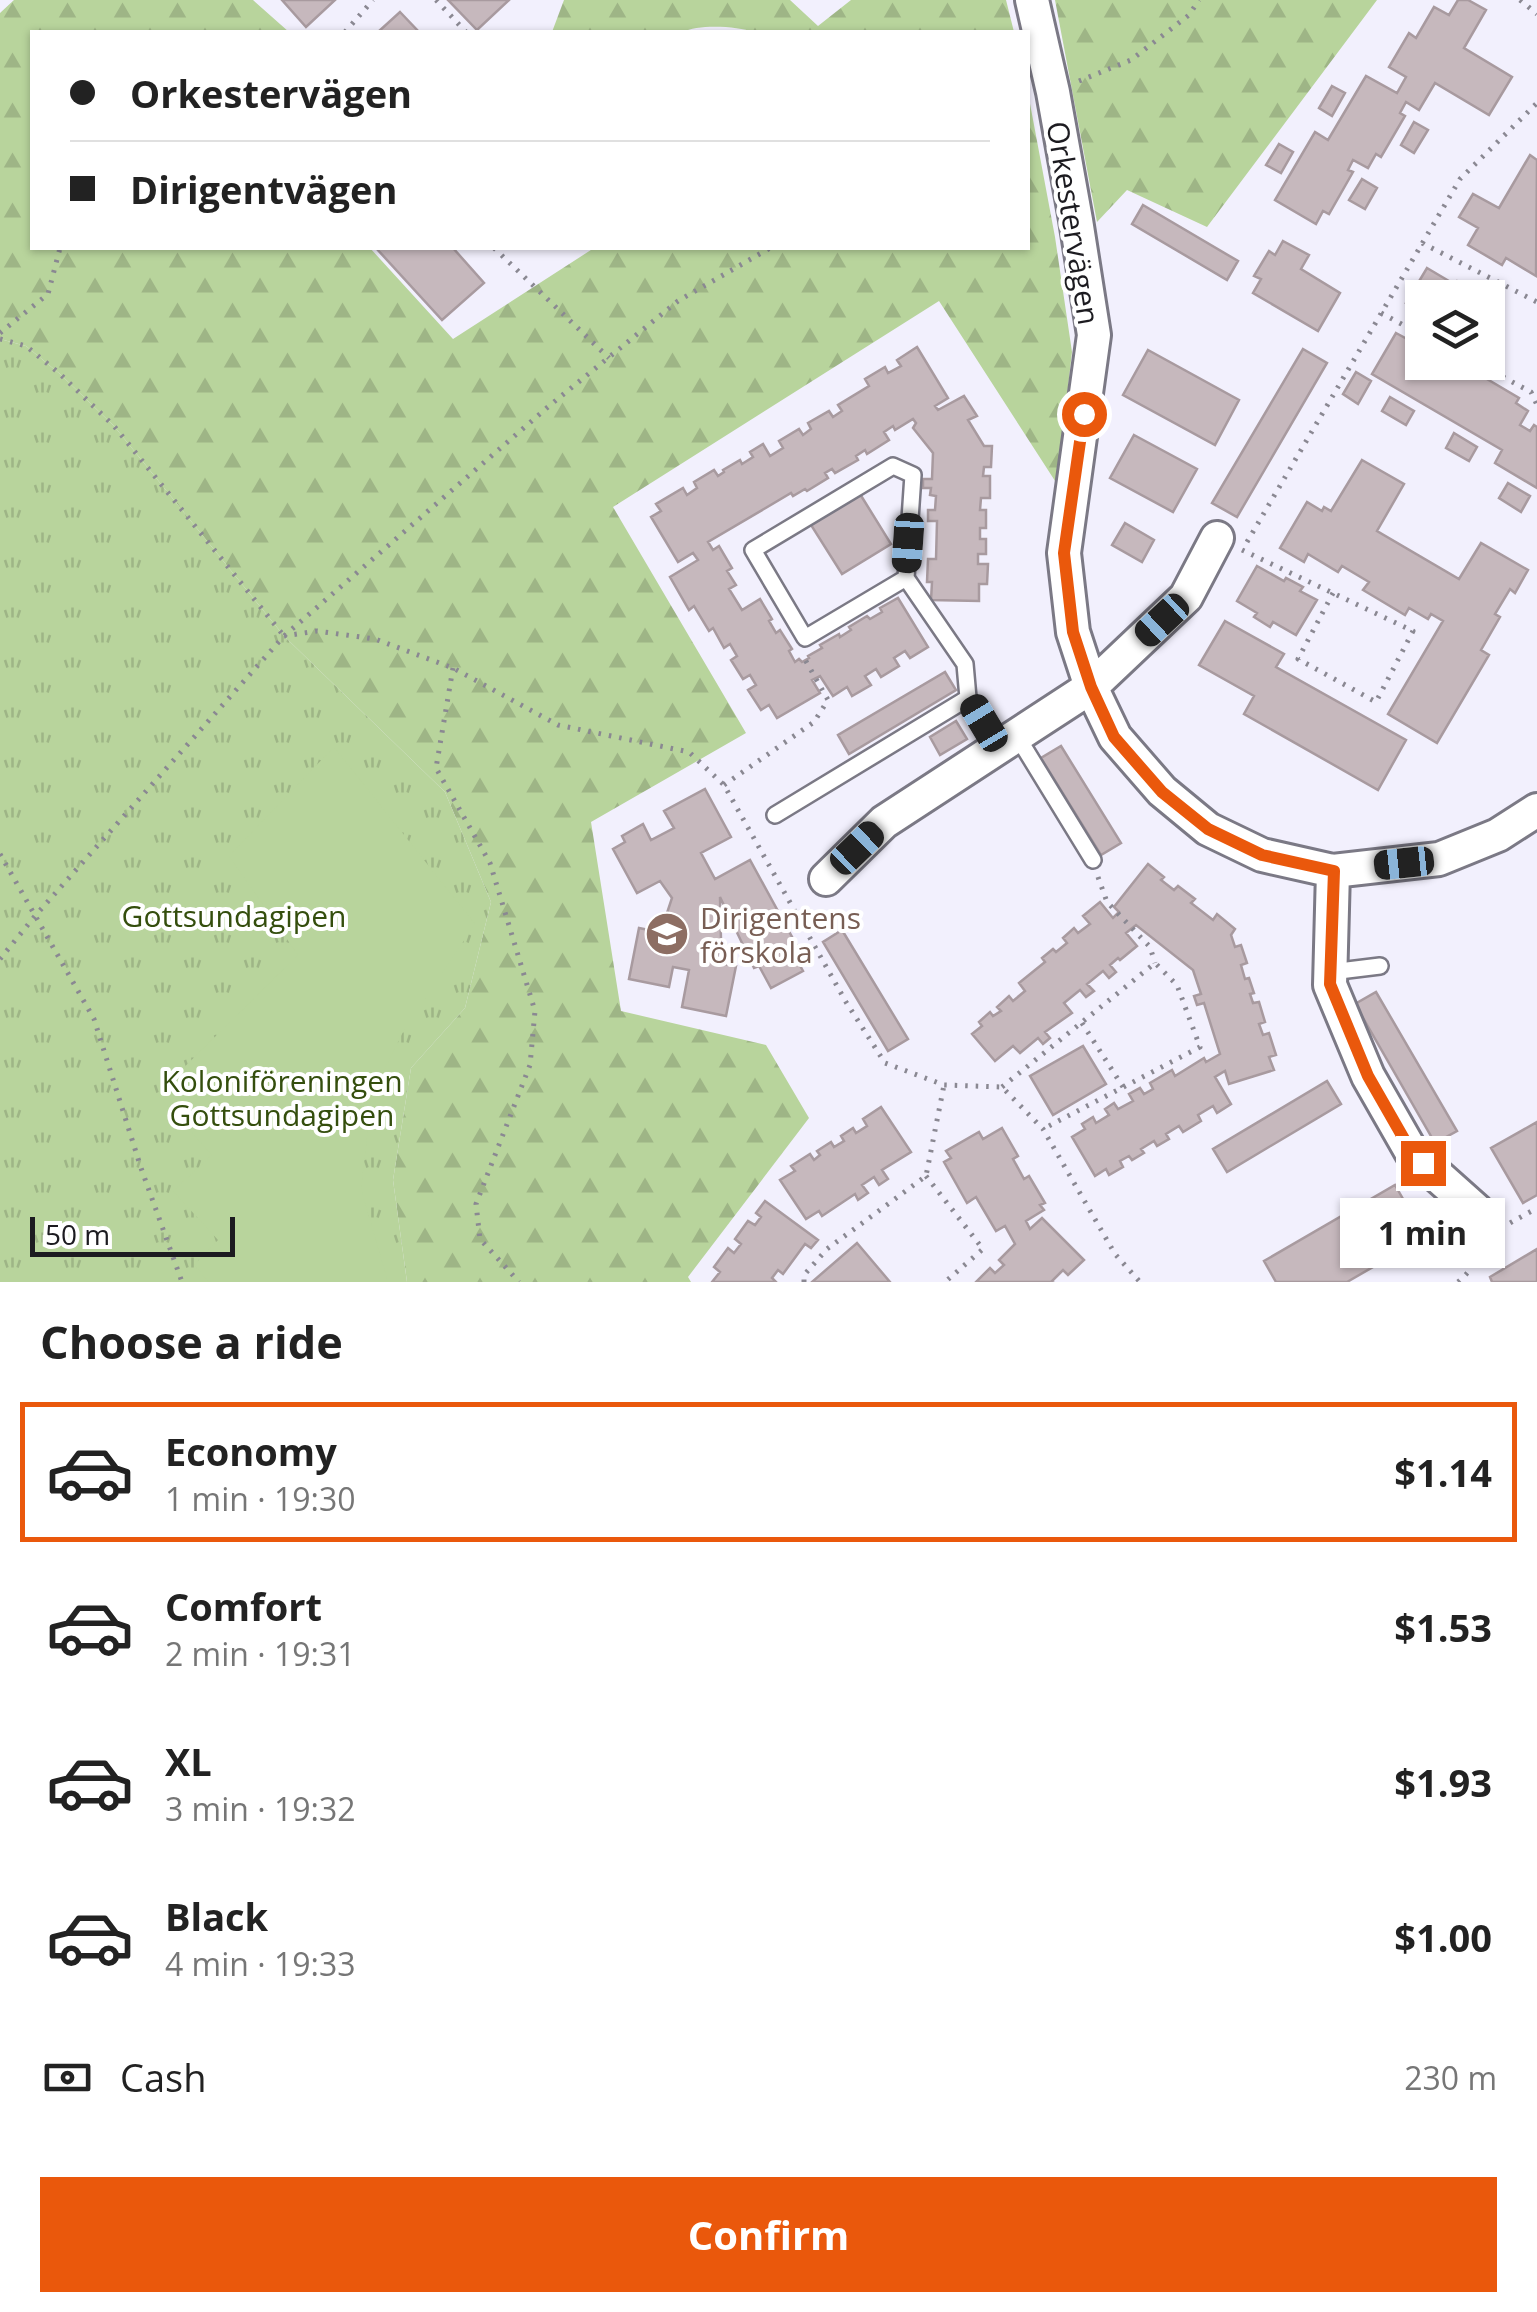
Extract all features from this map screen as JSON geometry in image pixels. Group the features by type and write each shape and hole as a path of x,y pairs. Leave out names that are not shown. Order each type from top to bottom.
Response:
{"street":[{"name":"Orkestervägen","path":"1032,0 1053,92 1094,335 1064,553 1073,632 1091,687 1114,737 1162,792 1208,829 1262,855 1334,871 1439,859 1498,836 1537,810"},
{"path":"826,878 884,822 1091,687 1186,597 1230,544"},
{"path":"1334,871 1330,984 1368,1076 1412,1153 1490,1219"}],"lane":[{"path":"906,578 805,638 754,550 893,466 913,475 906,578 964,664 968,698 1008,742 1093,860"},
{"path":"775,815 968,698"},
{"path":"1331,972 1380,966"}],"path":[{"path":"347,30 373,0"},
{"path":"436,0 464,30"},
{"path":"1053,92 1130,60 1189,14 1199,0"},
{"path":"1520,0 1537,14"},
{"path":"1333,593 1298,659 1376,702 1413,631 1230,544 1380,312 1460,179 1537,103"},
{"path":"1422,242 1537,302"},
{"path":"59,250 48,294 0,336 26,346 114,426 284,636"},
{"path":"496,250 609,358"},
{"path":"0,959 284,636 549,406 678,301 767,250"},
{"path":"1380,312 1405,326"},
{"path":"1505,378 1531,392 1537,406"},
{"path":"284,636 318,631 375,639 453,668 558,725 690,752 724,785 885,1064 944,1084 1002,1087 1155,963"},
{"path":"724,785 814,722 828,700 803,654 805,638"},
{"path":"453,668 436,768 490,862 535,1011 530,1065 476,1204 480,1239 519,1282"},
{"path":"0,854 94,1019 140,1168 182,1282"},
{"path":"1043,1129 1200,1046 1177,986 1155,963 1150,947 1107,902 1093,860"},
{"path":"1082,1023 1123,1087"},
{"path":"804,1282 804,1276 828,1249 926,1176 944,1084"},
{"path":"1002,1087 1043,1129 1115,1254 1140,1282"},
{"path":"926,1176 983,1249 945,1282"},
{"path":"1458,1282 1482,1252 1490,1219 1537,1208"}],"green space":[{"path":"14,0 253,0 287,30 30,30 30,250 372,250 453,339 591,250 1030,250 1030,104 1072,352 1057,484 939,301 613,507 746,733 591,822 621,1011 766,1045 809,1118 688,1277 691,1282 407,1282 393,1180 411,1068 465,1008 491,902 445,792 284,636 114,426 26,346 0,339 0,13"},
{"path":"564,0 790,0 818,26 851,0 1006,0 1014,30 718,27 553,30"},
{"path":"1055,0 1377,0 1207,227 1127,190 1097,222"},
{"name":"Gottsundagipen","path":"0,339 26,346 114,426 284,636 445,792 491,902 465,1008 411,1068 393,1180 407,1282 0,1282"},
{"name":"Koloniföreningen Gottsundagipen","path":"334,747 475,924 403,1032 372,1095 361,1189 388,1282 209,1282 194,1265 218,1240 173,1191 212,1155 157,1094 298,955 229,856"}],"building":[{"path":"282,0 335,0 306,27"},
{"path":"448,0 509,0 477,30"},
{"path":"1458,0 1468,0 1486,10 1464,48 1512,77 1489,115 1435,83 1419,110 1406,102 1400,113 1405,116 1381,157 1376,154 1368,168 1353,160 1348,170 1353,172 1329,214 1323,211 1316,224 1275,200 1315,132 1328,140 1366,76 1397,93 1406,77 1389,67 1409,33 1416,38 1434,7 1449,15"},
{"path":"400,12 417,30 380,30"},
{"path":"1332,86 1345,93 1332,116 1319,108"},
{"path":"1414,122 1428,130 1414,153 1401,145"},
{"path":"1279,144 1293,152 1281,173 1266,165"},
{"path":"1530,155 1537,160 1536,276 1506,258 1502,265 1468,245 1478,228 1459,217 1473,194 1499,208"},
{"path":"1362,179 1377,188 1365,209 1349,200"},
{"path":"1143,205 1238,261 1227,280 1132,224"},
{"path":"1283,241 1309,255 1301,269 1340,293 1318,331 1253,293 1261,279 1254,276 1269,251 1275,255"},
{"path":"378,250 455,250 484,283 442,320"},
{"path":"1427,268 1447,280 1420,280"},
{"path":"1396,333 1405,338 1405,380 1489,380 1519,398 1516,403 1528,411 1520,425 1530,431 1534,425 1537,427 1537,488 1495,463 1502,450 1372,374"},
{"path":"917,347 948,398 935,406 938,410 964,396 977,416 968,420 984,446 992,446 991,467 984,467 983,476 990,476 990,498 981,498 980,510 986,510 986,528 980,528 980,539 986,539 986,554 978,554 978,564 988,564 987,584 979,584 979,601 931,600 928,559 936,559 937,521 928,521 928,510 935,510 936,496 930,495 931,488 923,488 923,479 932,479 933,453 913,428 913,419 884,432 889,440 867,454 865,450 856,456 858,460 835,473 832,469 825,473 828,478 807,491 793,496 791,493 708,542 713,550 719,546 732,568 727,571 736,585 729,589 742,610 760,599 776,633 780,630 792,649 789,651 795,662 809,658 822,648 820,645 839,634 840,637 867,616 870,619 882,612 880,608 898,598 928,647 910,658 905,651 894,658 899,666 881,677 876,669 865,676 871,685 852,696 847,687 833,696 820,676 812,680 820,693 777,718 769,705 761,710 748,690 756,685 750,675 743,679 731,660 737,656 730,644 724,648 694,606 689,610 670,577 698,560 693,553 678,562 651,517 661,511 656,504 683,488 687,495 697,488 694,482 714,470 718,476 740,460 742,464 753,457 750,452 763,444 770,456 783,448 779,441 799,429 803,435 811,429 808,423 829,411 833,417 842,411 838,405 869,386 865,379 885,367 888,373 901,366 897,360"},
{"path":"1303,349 1327,363 1237,517 1212,503"},
{"path":"1148,350 1239,400 1215,445 1123,395"},
{"path":"1356,372 1371,381 1358,404 1343,394"},
{"path":"1390,397 1414,411 1406,425 1382,411"},
{"path":"1454,433 1477,447 1469,461 1446,448"},
{"path":"1134,435 1197,469 1173,512 1110,478"},
{"path":"1362,460 1404,484 1377,531 1459,579 1481,543 1528,570 1515,593 1510,589 1495,614 1500,617 1481,650 1489,655 1437,743 1388,714 1443,621 1431,614 1428,619 1409,608 1405,615 1363,590 1369,582 1342,566 1338,572 1308,554 1304,562 1280,548 1307,502 1322,511 1324,507 1331,511"},
{"path":"1508,483 1530,496 1521,512 1499,498"},
{"path":"860,494 891,544 842,574 811,525"},
{"path":"1125,523 1154,540 1142,562 1112,545"},
{"path":"1257,566 1303,587 1300,591 1317,600 1296,635 1273,622 1270,627 1237,601"},
{"path":"1225,621 1284,654 1276,667 1406,740 1378,790 1244,714 1254,696 1199,665"},
{"path":"945,672 956,690 849,754 838,735"},
{"path":"956,721 967,739 940,755 930,737"},
{"path":"1061,746 1121,843 1101,855 1041,758"},
{"path":"705,789 731,837 701,853 715,879 750,860 803,957 797,960 803,971 771,988 759,966 754,968 720,897 721,940 716,963 736,966 726,1016 682,1007 689,970 673,967 669,987 629,979 639,928 674,935 676,924 667,913 672,898 660,881 637,893 613,849 625,842 622,836 643,824 651,840 674,828 664,811"},
{"path":"1148,864 1174,890 1178,886 1195,899 1191,903 1213,920 1217,914 1235,929 1231,935 1235,947 1241,945 1247,963 1241,965 1245,979 1249,978 1253,1003 1259,1002 1265,1022 1259,1024 1263,1035 1269,1033 1276,1055 1269,1057 1274,1070 1229,1084 1225,1071 1215,1077 1231,1104 1217,1113 1213,1106 1198,1115 1201,1121 1183,1132 1179,1126 1166,1134 1169,1139 1157,1146 1154,1141 1141,1149 1144,1153 1120,1161 1123,1167 1109,1175 1106,1169 1095,1176 1072,1137 1085,1129 1082,1124 1093,1117 1096,1123 1109,1115 1105,1109 1114,1103 1118,1109 1133,1101 1129,1094 1140,1088 1144,1094 1153,1089 1150,1083 1172,1070 1175,1076 1204,1058 1206,1062 1220,1054 1204,1003 1197,1005 1194,996 1201,994 1193,970 1136,925 1126,933 1137,946 1110,965 1116,972 1109,978 1103,971 1087,984 1094,991 1086,997 1080,990 1064,1003 1072,1013 1045,1032 1050,1038 1043,1044 1038,1038 1020,1053 1013,1046 995,1061 972,1034 990,1012 993,1016 1001,1011 997,1007 1009,996 1013,1001 1025,991 1019,983 1045,962 1042,958 1067,943 1063,938 1074,928 1078,933 1090,924 1083,916 1100,902 1113,918 1119,912 1114,907"},
{"path":"842,930 908,1039 888,1051 823,942"},
{"path":"1376,992 1457,1131 1435,1143 1355,1004"},
{"path":"1083,1046 1106,1084 1053,1115 1030,1076"},
{"path":"1327,1081 1341,1104 1227,1172 1213,1149"},
{"path":"881,1107 911,1152 882,1170 888,1179 879,1185 874,1177 862,1185 868,1193 858,1200 855,1194 822,1216 819,1211 806,1219 780,1180 795,1171 791,1166 810,1154 814,1160 820,1155 817,1151 831,1142 834,1147 853,1128 856,1133 867,1126 863,1119"},
{"path":"1537,1122 1537,1195 1523,1203 1491,1148"},
{"path":"1002,1128 1018,1156 1013,1159 1024,1179 1029,1176 1045,1203 1040,1205 1044,1210 1026,1221 1030,1229 1042,1218 1084,1260 1068,1275 1063,1270 1053,1282 976,1282 990,1268 995,1273 1004,1265 999,1260 1015,1244 1005,1226 996,1231 976,1197 967,1203 944,1162 951,1158 946,1151 979,1132 983,1139"},
{"path":"1395,1185 1425,1237 1347,1282 1276,1282 1264,1261"},
{"path":"765,1201 818,1240 811,1248 805,1244 783,1274 778,1270 772,1278 776,1282 712,1282 720,1272 714,1267 728,1248 734,1253 741,1244 735,1239 748,1221 755,1225 761,1217 756,1213"},
{"path":"857,1243 890,1282 812,1282"},
{"path":"1537,1249 1537,1282 1492,1282 1490,1277"}],"place":[{"name":"Dirigentens förskola","path":"667,934"}],"route":[{"path":"1084,414 1064,553 1073,632 1091,687 1114,737 1162,792 1208,829 1262,855 1334,871 1330,984 1368,1076 1412,1153 1423,1163"}]}
